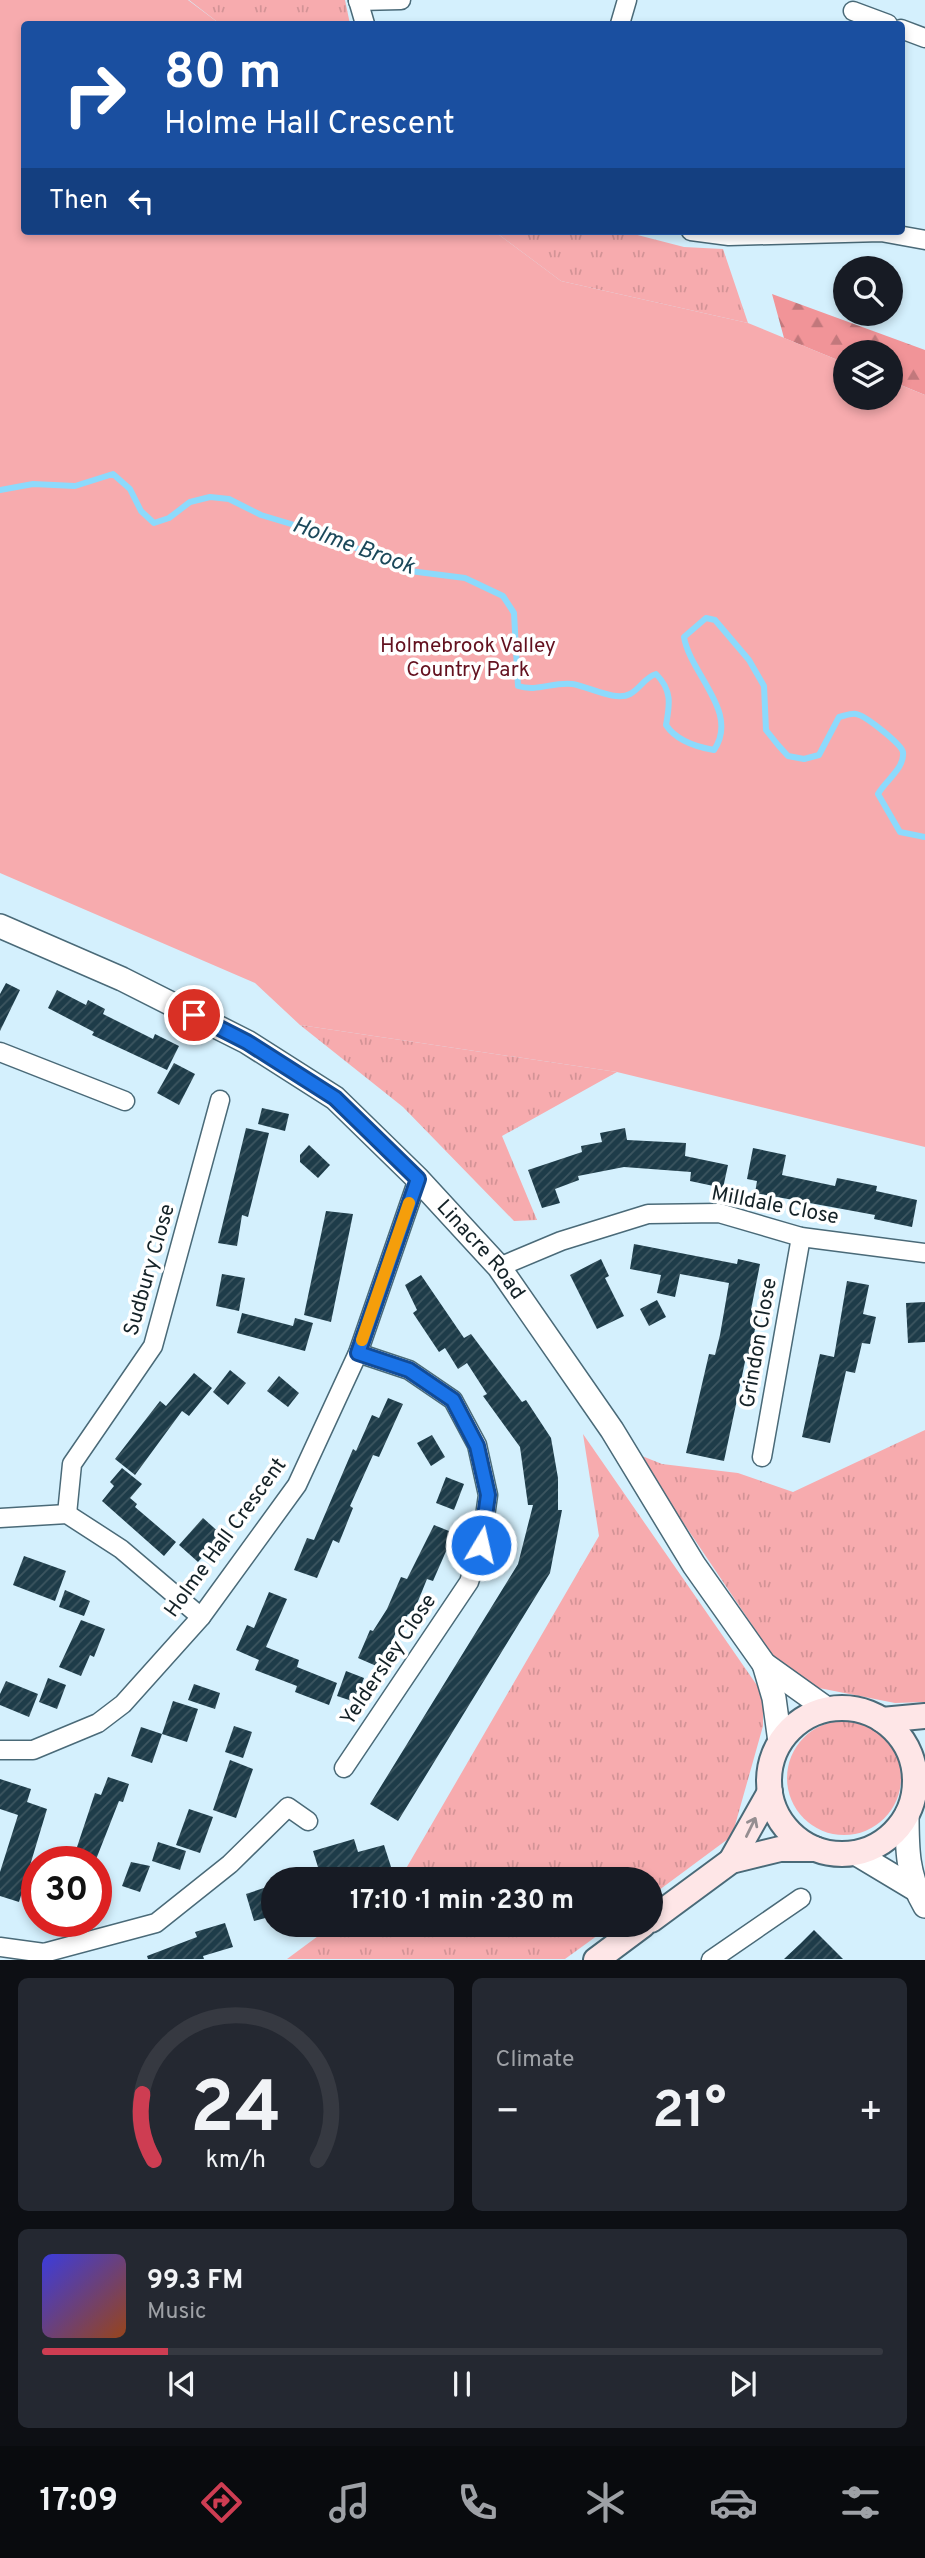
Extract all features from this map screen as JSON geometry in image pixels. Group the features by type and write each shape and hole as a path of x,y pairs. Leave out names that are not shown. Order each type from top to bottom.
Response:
{"main road":[{"path":"827,1709 856,1709 882,1720 904,1741 920,1763 907,1814 891,1836 855,1853 828,1853 816,1849 790,1832 777,1814 770,1792 771,1766 780,1742 796,1724 827,1709"},
{"path":"882,1720 925,1717"},
{"path":"731,1861 770,1792"},
{"path":"663,1911 731,1861 779,1849 816,1849"},
{"path":"596,1959 626,1937"}],"street":[{"path":"364,21 358,1 401,0"},
{"path":"621,21 627,0"},
{"path":"852,12 879,21"},
{"path":"905,30 925,38"},
{"path":"721,235 744,235"},
{"path":"898,235 925,240"},
{"name":"Linacre Road","path":"0,926 122,979 247,1042 335,1098 418,1179 499,1267 612,1430 694,1565 764,1664 774,1698 780,1742"},
{"path":"0,1052 125,1101"},
{"name":"Sudbury Close","path":"67,1514 72,1464 153,1346 220,1100"},
{"name":"Holme Hall Crescent","path":"0,1750 33,1750 98,1723 123,1704 201,1617 297,1485 358,1353 418,1179"},
{"name":"Milldale Close","path":"499,1267 561,1241 648,1213 719,1213 802,1237 925,1253"},
{"name":"Grindon Close","path":"762,1457 802,1237"},
{"name":"Yeldersley Close","path":"344,1768 469,1582 481,1545 488,1495 477,1446 453,1400 409,1370 358,1353"},
{"path":"0,1518 67,1514 121,1549 201,1617"},
{"name":"Linacre Road","path":"764,1664 827,1709"},
{"path":"0,1947 44,1953 156,1923 230,1864 288,1807 308,1821"},
{"path":"907,1814 907,1856 920,1898"},
{"path":"855,1853 920,1898"},
{"path":"711,1959 801,1898"}],"green space":[{"name":"Holmebrook Valley Country Park","path":"0,0 188,0 216,21 21,21 21,235 499,235 561,281 748,323 833,358 833,410 903,410 903,386 925,395 925,1147 617,1072 300,1025 255,983 0,873"},
{"path":"189,0 345,0 349,21 216,21"},
{"path":"499,235 638,235 684,247 723,249 748,323 561,281"},
{"path":"772,294 833,316 833,326 859,326 898,340 833,340 833,358 784,338"},
{"path":"903,342 925,350 925,395 903,386"},
{"path":"300,1025 617,1072 502,1136 537,1220 514,1221 403,1107"},
{"path":"925,1430 925,1702 895,1703 814,1687 775,1659 637,1454 662,1464 738,1473 793,1492"},
{"path":"583,1434 763,1694 763,1726 732,1836 663,1887 663,1867 407,1867 599,1536"},
{"path":"844,1721 866,1726 884,1738 896,1756 901,1778 896,1800 884,1818 866,1830 844,1835 822,1830 804,1818 792,1800 787,1778 792,1756 804,1738 822,1726"},
{"path":"317,1937 595,1937 565,1959 287,1959"}],"building":[{"path":"6,983 20,990 0,1031 0,994"},
{"path":"57,990 86,1005 88,1000 105,1009 103,1014 153,1039 155,1034 179,1046 167,1070 92,1035 94,1032 48,1008"},
{"path":"174,1063 195,1074 179,1105 157,1093"},
{"path":"262,1108 289,1114 285,1131 258,1124"},
{"path":"246,1128 269,1133 248,1217 242,1215 237,1246 218,1243"},
{"path":"625,1128 627,1140 686,1143 685,1156 728,1165 723,1188 690,1181 691,1172 624,1167 578,1176 579,1180 555,1189 560,1203 542,1208 528,1170 582,1152 581,1146 602,1142 600,1133"},
{"path":"309,1145 330,1165 318,1178 300,1162 300,1155"},
{"path":"753,1148 786,1155 782,1175 835,1186 837,1178 877,1186 876,1191 917,1200 912,1227 874,1219 875,1215 755,1193 757,1181 747,1179"},
{"path":"326,1211 353,1214 331,1322 304,1315"},
{"path":"634,1244 737,1264 738,1259 760,1264 751,1310 758,1312 750,1357 746,1357 724,1461 686,1453 709,1354 715,1355 729,1283 680,1274 675,1297 657,1293 661,1275 630,1269"},
{"path":"601,1259 609,1276 605,1278 624,1316 597,1329 570,1275"},
{"path":"222,1274 245,1278 239,1311 216,1306"},
{"path":"421,1275 464,1338 471,1334 522,1402 526,1400 551,1438 558,1478 558,1510 562,1510 550,1573 398,1821 370,1804 518,1564 533,1505 528,1505 520,1447 483,1396 487,1394 467,1363 458,1369 445,1348 439,1352 413,1313 417,1310 405,1285"},
{"path":"847,1281 869,1285 863,1314 876,1317 870,1344 862,1343 855,1373 846,1371 830,1443 802,1437 820,1354 834,1357"},
{"path":"657,1300 666,1317 649,1326 640,1309"},
{"path":"925,1302 925,1342 908,1343 906,1303"},
{"path":"242,1313 293,1326 295,1318 313,1323 305,1351 237,1333"},
{"path":"230,1370 246,1383 228,1405 213,1392"},
{"path":"194,1373 212,1388 189,1416 182,1411 135,1475 115,1459 160,1401 166,1406"},
{"path":"279,1376 299,1393 288,1407 267,1391"},
{"path":"388,1398 403,1404 379,1457 373,1455 350,1506 353,1508 339,1543 333,1540 317,1578 294,1570 307,1538 314,1540 353,1449 356,1451 372,1415 379,1418"},
{"path":"432,1435 445,1457 431,1466 417,1443"},
{"path":"122,1468 142,1484 130,1498 137,1504 135,1507 176,1542 164,1556 102,1501 114,1486 110,1482"},
{"path":"446,1477 464,1484 454,1510 436,1503"},
{"path":"203,1518 222,1535 198,1562 179,1545"},
{"path":"434,1525 454,1533 433,1581 427,1579 412,1616 408,1614 399,1633 396,1632 381,1668 358,1658 370,1630 373,1631 387,1609 401,1577 407,1579"},
{"path":"24,1556 66,1571 55,1601 13,1585"},
{"path":"65,1590 90,1601 84,1616 59,1607"},
{"path":"269,1592 287,1599 266,1647 299,1660 297,1667 337,1683 329,1705 295,1692 297,1686 255,1670 259,1660 236,1650 247,1625 254,1628"},
{"path":"81,1620 105,1629 94,1657 90,1655 81,1676 59,1667"},
{"path":"346,1671 364,1678 355,1702 337,1696"},
{"path":"48,1678 66,1685 57,1709 39,1702"},
{"path":"6,1681 38,1694 29,1717 0,1705 0,1694"},
{"path":"194,1684 220,1693 215,1709 188,1700"},
{"path":"173,1701 198,1709 187,1742 162,1734"},
{"path":"234,1726 252,1732 243,1758 225,1752"},
{"path":"141,1727 162,1734 152,1763 131,1756"},
{"path":"230,1760 253,1769 236,1818 213,1810"},
{"path":"108,1777 129,1784 123,1802 119,1801 101,1846 77,1846 95,1793 101,1795"},
{"path":"0,1779 31,1789 27,1802 47,1809 36,1846 21,1846 19,1902 0,1896 0,1872 18,1815 0,1809"},
{"path":"189,1809 213,1817 200,1853 176,1845"},
{"path":"354,1839 358,1852 384,1845 391,1867 318,1867 313,1851"},
{"path":"158,1842 186,1851 180,1870 152,1861"},
{"path":"131,1862 150,1866 140,1892 122,1886"},
{"path":"261,1889 261,1919 254,1921 246,1894"},
{"path":"225,1923 233,1947 203,1956 204,1959 148,1959 147,1956 197,1937 195,1932"},
{"path":"814,1930 843,1959 784,1959 800,1944"}],"waterway":[{"name":"Holme Brook","path":"0,490 33,484 75,486 113,474 130,489 141,511 154,523 169,518 190,502 210,497 229,499 261,515 331,536 402,570 465,578 503,596 514,613 518,686 532,688 572,684 609,695 624,696 634,692 656,674 667,692 666,725 675,735 687,742 714,750 720,736 718,707 688,651 684,637 706,618 715,620 749,660 764,686 766,730 788,756 804,759 819,755 839,717 852,714 867,719 901,748 901,763 878,794 900,832 925,837"}],"slow traffic":[{"path":"362,1340 409,1203"}],"route":[{"path":"194,1015 247,1042 335,1098 418,1179 358,1353 409,1370 453,1400 477,1446 488,1495 481,1545"}]}
